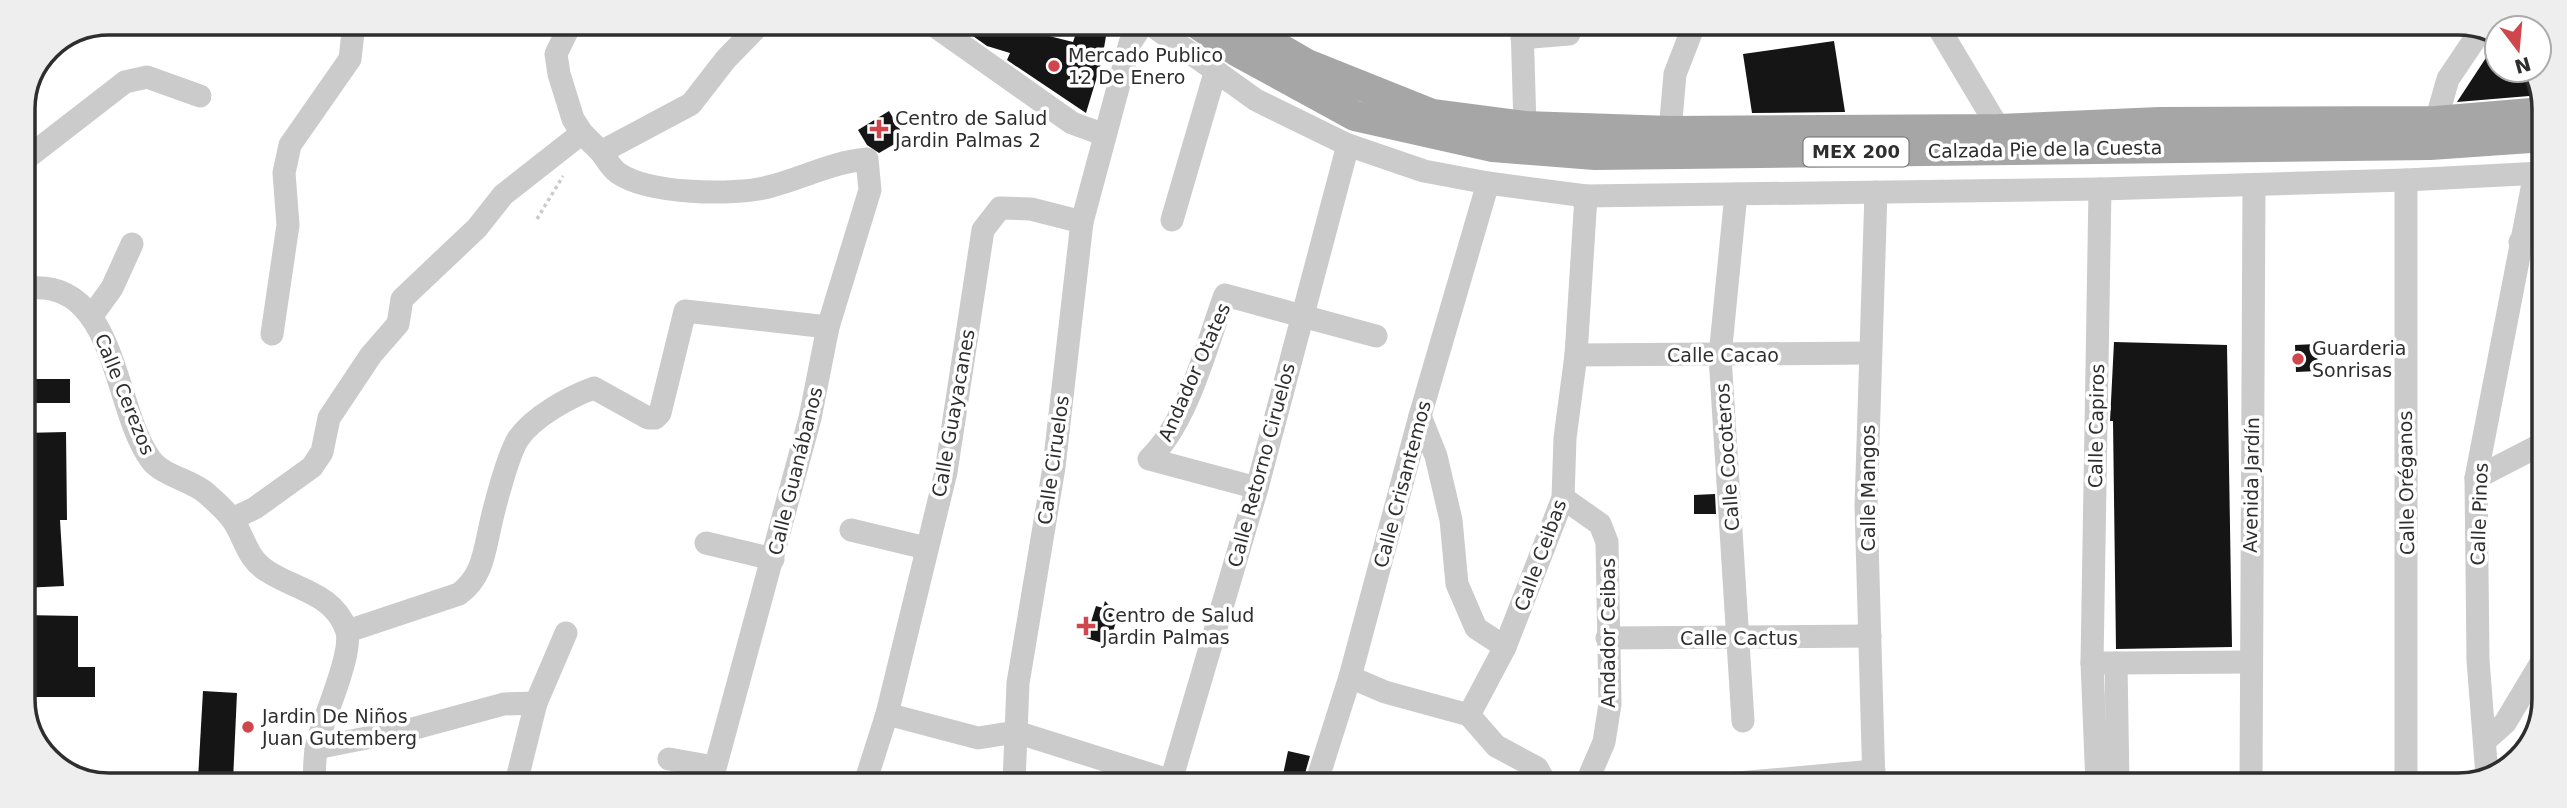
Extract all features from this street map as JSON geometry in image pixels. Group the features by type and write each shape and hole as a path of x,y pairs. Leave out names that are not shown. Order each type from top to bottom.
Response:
{"main road":[{"name":"Calzada Pie de la Cuesta","path":"1213,35 1236,51 1355,116 1493,147 1595,155 2430,145 2532,138"},
{"name":"Calzada Pie de la Cuesta","path":"1257,35 1307,64 1432,114 1525,126 1670,131 1999,129 2160,122 2436,121 2532,113"}],"street":[{"path":"272,334 288,225 284,173 290,145 350,58 353,35"},
{"path":"565,35 556,54 573,119 582,134 601,152 691,104 726,59 749,35"},
{"path":"948,35 1072,123 1105,135"},
{"name":"Calle Ciruelos","path":"1014,773 1018,683 1054,467 1082,222 1130,43 1135,35"},
{"path":"1165,35 1256,100 1348,145 1424,171 1488,183 1587,196 2100,189 2532,173"},
{"path":"1522,35 1525,126"},
{"path":"1670,131 1675,74 1689,35"},
{"path":"1943,35 1999,129"},
{"path":"2436,121 2448,79 2476,38"},
{"path":"1172,220 1215,72"},
{"path":"35,152 125,82 148,77 200,96"},
{"path":"232,520 255,508 312,467 322,452 329,418 371,355 398,324 402,299 477,228 503,195 582,134"},
{"name":"Calle Retorno Ciruelos","path":"1177,773 1257,488 1348,145"},
{"name":"Calle Guanábanos","path":"601,152 618,174 665,189 746,191 767,188 844,161 867,159 870,190 828,327 810,418 713,773"},
{"name":"Calle Oréganos","path":"2406,180 2406,773"},
{"name":"Calle Crisantemos","path":"1319,773 1350,677 1420,416 1488,183"},
{"name":"Avenida Jardín","path":"2250,773 2255,185"},
{"name":"Calle Capiros","path":"2097,773 2092,663 2100,189"},
{"name":"Calle Mangos","path":"1874,773 1866,506 1876,192"},
{"name":"Calle Cocoteros","path":"1736,194 1720,356 1743,721"},
{"name":"Calle Ceibas","path":"1469,715 1505,647 1563,498 1564,438 1576,355 1587,196"},
{"name":"Calle Pinos","path":"2487,767 2478,660 2476,478 2520,242 2532,198"},
{"name":"Calle Guayacanes","path":"868,773 887,714 946,472 983,230 1000,208 1031,209 1082,222"},
{"path":"2520,242 2532,244"},
{"path":"91,317 112,288 132,244"},
{"name":"Calle Cerezos","path":"35,290 62,292 91,317 108,344 128,414 153,463 204,491 232,520 251,558 267,571 319,596 336,609 348,631"},
{"name":"Andador Otates","path":"1257,488 1149,459 1165,444 1182,408 1224,295 1302,314"},
{"path":"315,773 316,748 332,693 348,656 348,631 458,594 471,585 480,571 491,519 518,440 535,422 580,393 594,388 648,418 655,418 660,413 685,311 828,327"},
{"path":"1302,314 1376,336"},
{"name":"Calle Cacao","path":"1576,355 1870,354"},
{"path":"1420,416 1436,456 1448,507 1457,584 1476,628 1505,647"},
{"path":"2476,478 2532,449"},
{"name":"Andador Ceibas","path":"1563,498 1600,524 1607,542 1610,704 1604,742 1591,773"},
{"path":"852,530 926,548"},
{"path":"706,544 773,559"},
{"path":"518,773 536,703 566,633"},
{"name":"Calle Cactus","path":"1607,638 1870,636"},
{"path":"2092,663 2249,662"},
{"path":"2116,663 2118,773"},
{"path":"1350,677 1385,692 1469,715 1496,746 1536,768 1539,773"},
{"path":"2486,740 2505,723 2532,679"},
{"path":"316,748 412,730 504,704 536,703"},
{"path":"887,714 978,738 1016,732 1143,773"},
{"path":"669,759 707,773"}],"building":[{"name":"Mercado Publico 12 De Enero","path":"972,35 1045,35 1073,42 1075,35 1106,35 1102,60 1086,113 1007,60 1010,53 987,46"},
{"path":"1834,41 1845,112 1752,113 1743,54"},
{"path":"2483,62 2483,84 2528,84 2531,96 2457,102"},
{"path":"889,111 905,138 879,153 867,145 858,130"},
{"path":"2114,342 2227,345 2232,647 2116,649 2113,421 2110,421"},
{"path":"2317,344 2318,371 2296,372 2295,345"},
{"path":"35,379 70,379 70,403 35,403"},
{"path":"66,432 67,520 60,520 64,586 35,587 35,433"},
{"path":"1715,494 1716,514 1694,514 1694,495"},
{"path":"1105,601 1118,615 1109,645 1086,638 1096,606 1103,608"},
{"path":"35,615 78,616 78,667 95,667 95,697 35,697"},
{"path":"203,691 237,693 233,773 198,773"},
{"path":"1288,751 1310,756 1305,773 1283,773"}],"place":[{"name":"Mercado Publico 12 De Enero","path":"1054,66"},
{"name":"Centro de Salud Jardin Palmas 2","path":"879,129"},
{"name":"Guarderia Sonrisas","path":"2298,359"},
{"name":"Centro de Salud Jardin Palmas","path":"1086,626"},
{"name":"Jardin De Niños Juan Gutemberg","path":"248,727"}]}
